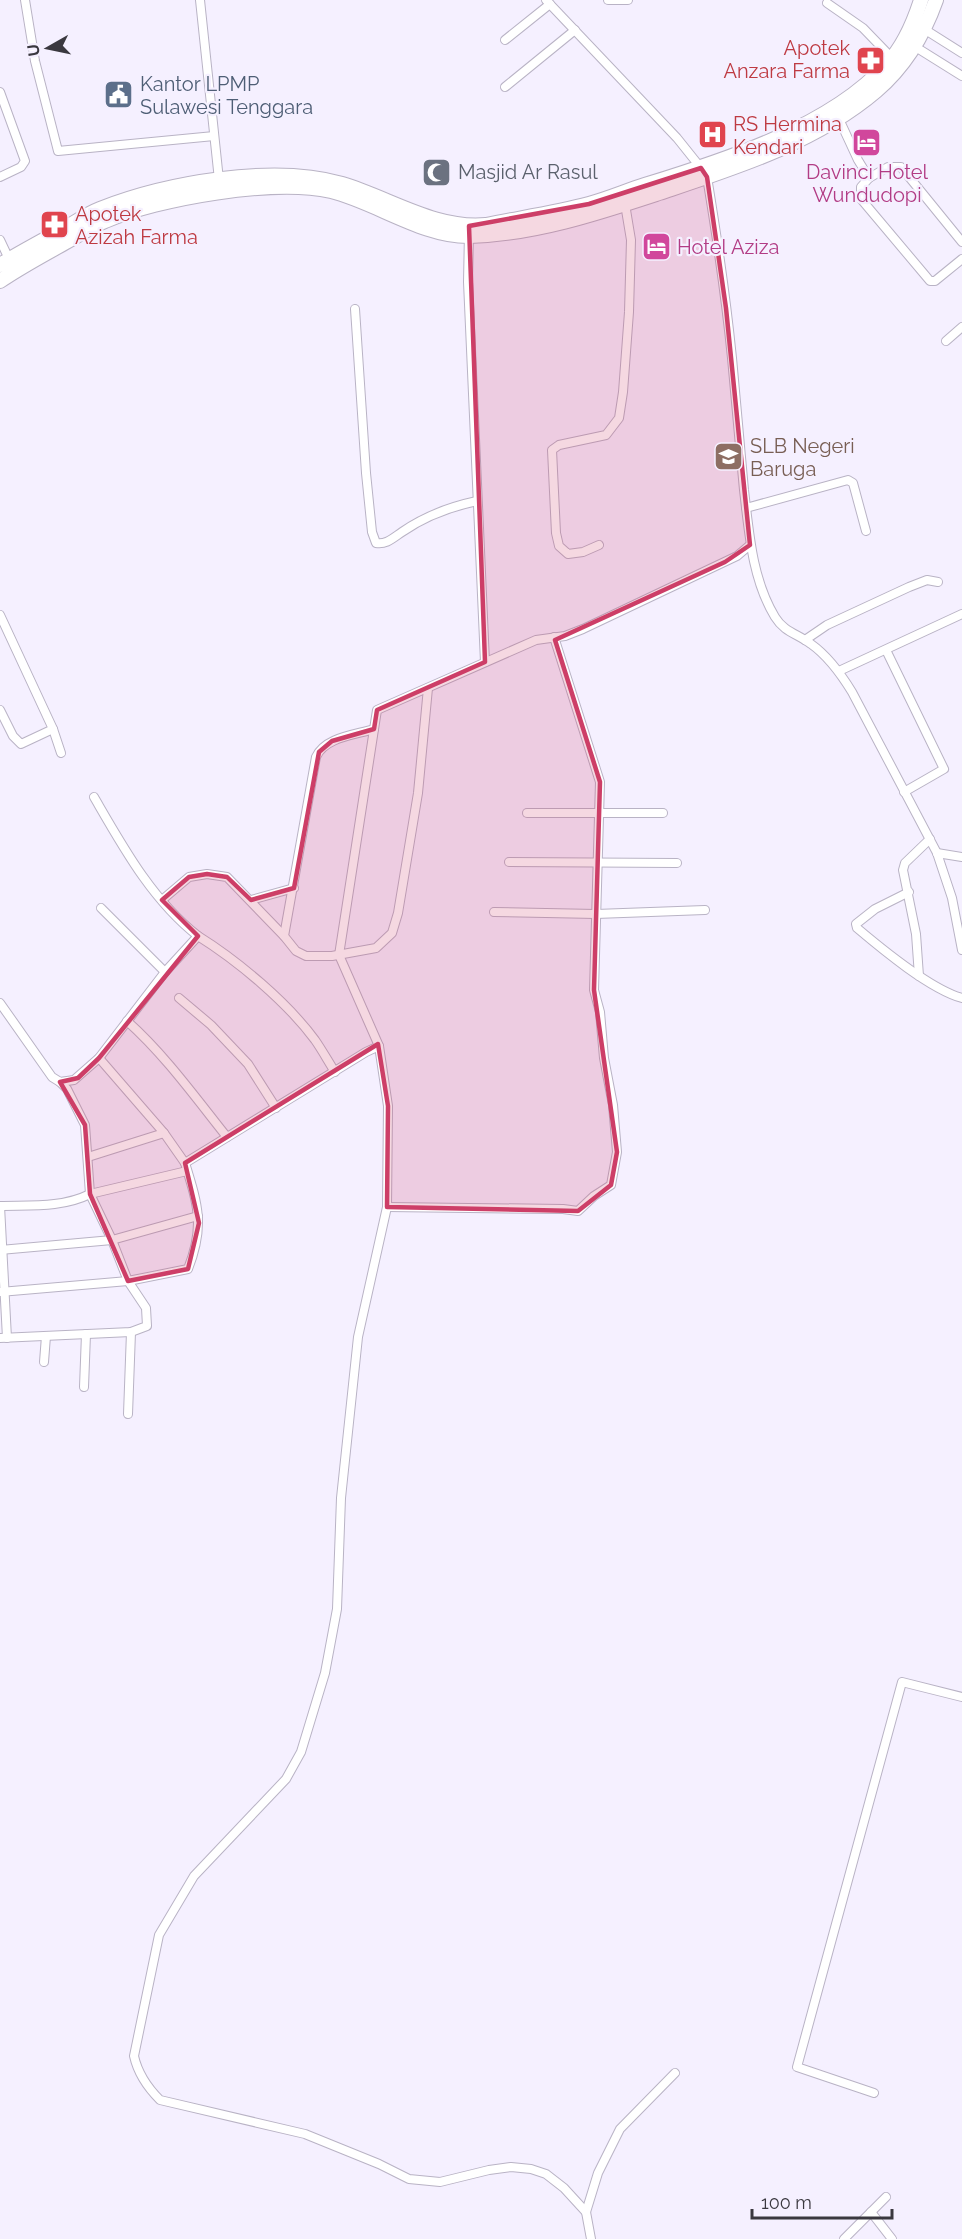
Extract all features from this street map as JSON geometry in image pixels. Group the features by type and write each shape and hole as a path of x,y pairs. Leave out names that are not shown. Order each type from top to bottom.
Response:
{"highway":[{"path":"469,231 486,225 589,204 704,172 831,110 866,85 892,58 905,39 921,0"},
{"path":"4,262 97,210 164,190 305,186 368,203 437,231 531,229 590,216 704,172 805,137 839,119 877,90 897,70 924,29 936,0"},
{"path":"0,281 104,221 220,187"}],"street":[{"path":"25,0 35,61 58,151 214,136"},
{"path":"200,0 220,187"},
{"path":"608,0 628,0"},
{"path":"505,40 548,2 677,138 704,172 728,318 750,545 763,589 775,618 789,633 805,640 838,671 852,692 937,853 952,898 962,950"},
{"path":"827,3 863,28 892,58"},
{"path":"924,29 962,53"},
{"path":"505,87 575,30"},
{"path":"915,45 962,76"},
{"path":"0,92 25,161 21,167 0,177"},
{"path":"839,119 869,178"},
{"path":"962,242 901,167 888,167 869,178 861,187 861,199 930,281 939,278 962,260"},
{"path":"598,545 576,554 568,554 560,546 556,533 552,450 559,445 606,435 619,418 629,312 631,240 625,204"},
{"path":"469,231 468,282 485,662"},
{"path":"0,240 4,262"},
{"path":"355,309 366,473 372,532 376,543 388,541 439,511 477,501"},
{"path":"946,341 962,327"},
{"path":"746,508 848,480 853,483 866,531"},
{"path":"586,2212 564,2188 546,2174 531,2169 511,2167 489,2170 440,2182 409,2179 379,2164 305,2134 160,2100 148,2088 139,2072 134,2056 159,1935 194,1876 286,1779 301,1752 325,1673 336,1618 344,1468 358,1337 387,1207 388,1106 379,1046 339,955 376,710 536,640 565,636 583,629 737,556 750,545"},
{"path":"805,640 811,633 826,625 927,580 938,582"},
{"path":"838,671 962,614"},
{"path":"0,615 53,729 61,753"},
{"path":"387,1207 578,1211 594,1196 611,1185 617,1152 600,1012 594,990 600,813 599,775 554,637"},
{"path":"886,650 944,770 904,792"},
{"path":"162,900 189,877 207,874 227,877 251,900 296,951 306,956 339,955 376,948 392,933 398,913 418,793 428,688"},
{"path":"0,710 13,736 21,744 53,729"},
{"path":"284,936 316,757 332,741 374,729"},
{"path":"94,797 129,856 182,923 224,952 285,1007 315,1040 334,1072"},
{"path":"527,813 663,813"},
{"path":"919,976 916,934 904,866 930,839"},
{"path":"937,853 962,857"},
{"path":"509,862 676,863"},
{"path":"251,900 294,888"},
{"path":"909,892 869,913 856,924 857,928 919,976 941,990 962,998"},
{"path":"101,908 165,972"},
{"path":"494,912 596,914 705,910"},
{"path":"60,1082 69,1082 78,1078 99,1058 165,972 198,936"},
{"path":"179,998 211,1024 248,1064 276,1108"},
{"path":"0,1003 52,1077 68,1089 85,1125 90,1194 128,1281 146,1308 147,1326 131,1332 3,1338 0,1206 50,1205 76,1201 90,1194 186,1167 227,1137 379,1046"},
{"path":"127,1022 149,1041 227,1137"},
{"path":"2,1292 128,1281 188,1269 196,1247 199,1223 194,1193 186,1167 164,1133 99,1058"},
{"path":"88,1157 164,1133"},
{"path":"1,1250 112,1240 198,1215"},
{"path":"128,1414 131,1332"},
{"path":"84,1387 86,1334"},
{"path":"44,1362 45,1336"},
{"path":"874,2093 797,2067 902,1682 962,1697"},
{"path":"591,2239 586,2212 598,2173 620,2129 675,2073"},
{"path":"844,2239 886,2197"},
{"path":"871,2212 892,2239"}],"highlighted area":[{"path":"701,168 707,177 726,308 750,545 725,562 555,640 600,782 594,990 617,1152 611,1185 578,1211 387,1207 388,1106 378,1044 185,1163 199,1223 188,1269 128,1281 90,1194 85,1125 60,1082 78,1078 99,1058 198,936 162,900 189,877 207,874 227,877 251,900 294,888 319,752 332,741 374,729 377,710 485,662 469,226 589,204"}],"place":[{"name":"Apotek Anzara Farma","path":"871,60"},
{"name":"Kantor LPMP Sulawesi Tenggara","path":"119,95"},
{"name":"RS Hermina Kendari","path":"712,135"},
{"name":"Davinci Hotel Wundudopi","path":"867,142"},
{"name":"Masjid Ar Rasul","path":"437,172"},
{"name":"Apotek Azizah Farma","path":"54,225"},
{"name":"Hotel Aziza","path":"656,247"},
{"name":"SLB Negeri Baruga","path":"729,457"}]}
